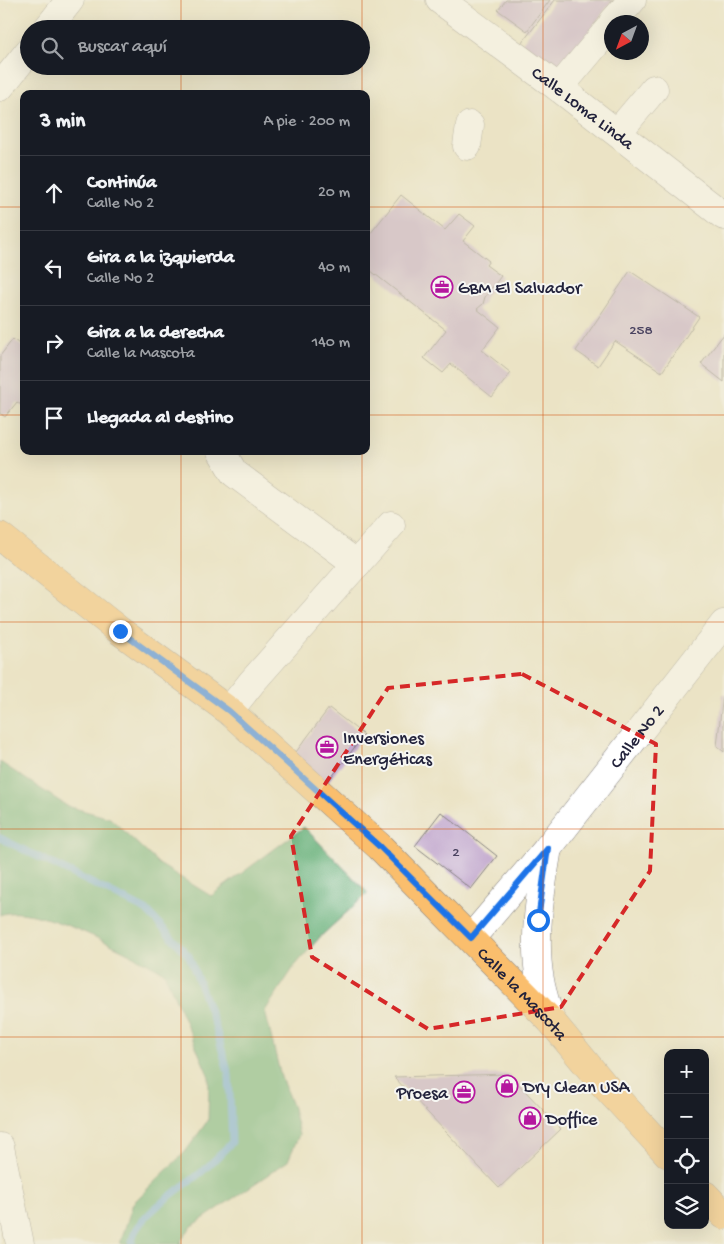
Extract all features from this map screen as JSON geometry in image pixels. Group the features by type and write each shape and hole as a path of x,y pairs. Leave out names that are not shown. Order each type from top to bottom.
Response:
{"main road":[{"name":"Calle la Mascota","path":"0,536 120,631 229,711 380,847 551,1021 603,1084 664,1150"},
{"path":"709,1199 724,1215"}],"street":[{"path":"54,20 70,0"},
{"name":"Calle Loma Linda","path":"440,0 618,132 724,216"},
{"path":"620,15 632,0"},
{"path":"560,88 604,34"},
{"path":"0,87 20,63"},
{"path":"618,132 654,89"},
{"path":"223,455 234,473 357,564"},
{"path":"229,711 252,682 391,525"},
{"name":"Calle No 2","path":"471,938 548,848 724,624"},
{"name":"Calle No 2","path":"548,848 542,887 538,951 539,979 551,1021"},
{"path":"0,1146 20,1244"}],"highlighted area":[{"path":"522,674 656,744 650,871 561,1007 428,1029 312,957 291,836 388,688"}],"green space":[{"path":"0,762 67,806 110,818 159,864 211,896 304,827 368,893 320,937 294,967 265,1011 281,1077 293,1108 299,1135 288,1161 191,1227 180,1242 182,1244 120,1244 133,1203 186,1151 208,1120 209,1077 164,972 107,943 59,922 16,913 0,915"}],"building":[{"path":"506,0 550,0 527,31 498,10"},
{"path":"555,0 613,0 559,73 521,44"},
{"name":"GBM El Salvador","path":"401,195 445,230 459,214 475,226 463,241 489,261 486,265 501,276 485,297 483,304 477,309 500,327 482,350 511,373 492,397 451,364 443,373 424,358 446,330 370,270 370,234"},
{"path":"630,271 699,317 662,372 615,341 598,366 576,351"},
{"path":"724,334 724,382 701,364"},
{"path":"13,339 20,345 20,404 17,402 5,417 0,413 0,356"},
{"path":"724,694 724,752 717,746"},
{"name":"Inversiones Energéticas","path":"329,708 364,735 325,786 290,760"},
{"path":"441,812 497,856 471,889 415,846"},
{"path":"509,1074 561,1129 499,1188 394,1077"}],"waterway":[{"path":"0,838 146,910 189,956 215,1025 229,1075 232,1142 204,1170 150,1213 134,1234 132,1244"}],"place":[{"name":"GBM El Salvador","path":"442,287"},
{"name":"Inversiones Energéticas","path":"327,747"},
{"name":"Dry Clean USA","path":"507,1086"},
{"name":"Proesa","path":"464,1092"},
{"name":"Doffice","path":"530,1118"}],"route":[{"path":"120,631 229,711 380,847 471,938 548,848 538,920"}]}
